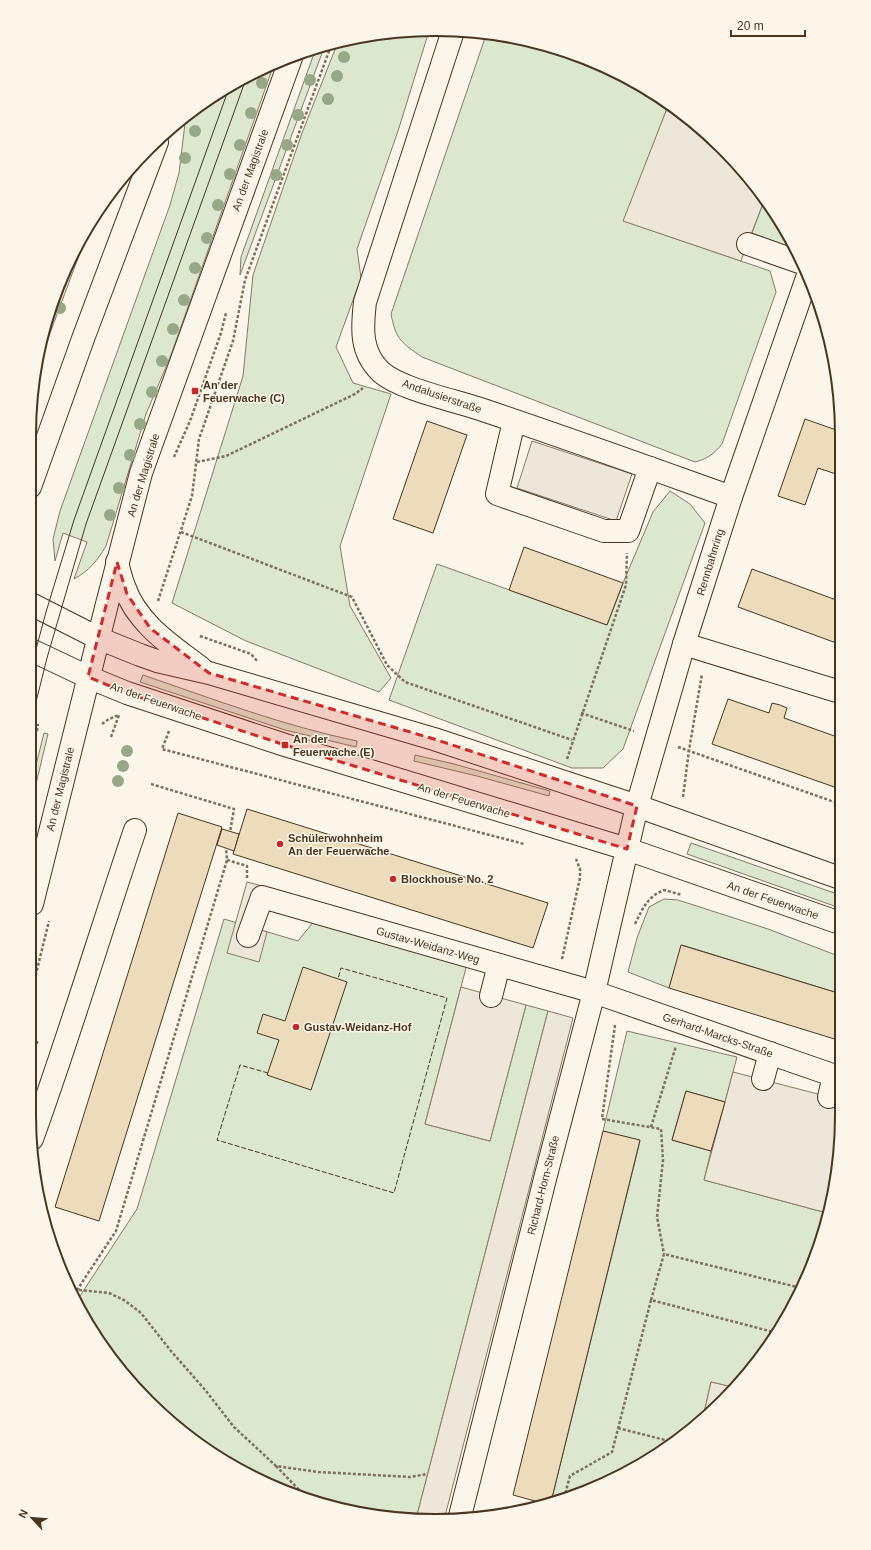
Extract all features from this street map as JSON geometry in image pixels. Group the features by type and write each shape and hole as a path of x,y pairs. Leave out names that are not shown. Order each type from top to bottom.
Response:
{"street":[{"name":"Andalusierstraße","path":"451,37 365,302 363,339 369,358 382,372 403,385 514,421 731,497"},
{"name":"An der Magistrale","path":"36,888 117,562 141,473 289,64"},
{"path":"36,470 84,336 153,153"},
{"path":"748,244 795,260"},
{"name":"Rennbahnring","path":"627,850 637,806 684,644 731,497 805,283"},
{"path":"514,421 497,494 604,531 628,531 650,468"},
{"path":"117,562 123,586 127,594 150,628 209,673"},
{"path":"36,607 98,638 157,661 209,673 434,739 560,779 835,876"},
{"path":"684,644 835,690"},
{"name":"An der Feuerwache","path":"36,652 88,677 125,703 285,745 547,825 678,867 835,921"},
{"path":"36,1127 60,1061 102,926 135,830"},
{"name":"Richard-Horn-Straße","path":"461,1513 594,992 627,850"},
{"path":"248,936 262,897"},
{"name":"Gustav-Weidanz-Weg","path":"262,897 594,992"},
{"path":"491,996 499,965"},
{"name":"Gerhard-Marcks-Straße","path":"594,992 835,1076"},
{"path":"763,1079 770,1053"},
{"path":"829,1097 835,1084"}],"path":[{"path":"154,598 157,604 192,496 199,439 233,341 245,280 329,51"},
{"path":"173,458 190,421 221,333 227,306"},
{"path":"196,462 226,456 355,394 382,372"},
{"path":"560,779 626,584 628,531"},
{"path":"181,532 352,597 387,664 405,682 572,740"},
{"path":"197,635 251,654 261,665"},
{"path":"680,821 689,750 708,651"},
{"path":"111,737 118,715 125,703"},
{"path":"98,726 109,718 118,715 125,703"},
{"path":"582,714 689,750 835,802"},
{"path":"36,731 38,724"},
{"path":"171,725 162,749 523,844 540,847 547,825"},
{"path":"151,784 234,809 230,832"},
{"path":"226,848 227,860 116,1231 77,1290 109,1294 124,1300 141,1313 171,1351 206,1390 234,1427 299,1490"},
{"path":"557,982 580,878 578,861 574,857"},
{"path":"227,860 248,866 247,892 262,897"},
{"path":"676,893 678,867"},
{"path":"36,974 49,920"},
{"path":"651,1127 677,1042"},
{"path":"566,1492 570,1476 612,1452 664,1254 796,1287"},
{"path":"651,1300 771,1331"},
{"path":"618,1428 666,1440"},
{"path":"276,1466 318,1472 410,1477 428,1474"}],"highlighted area":[{"path":"117,562 127,594 150,628 209,673 434,739 637,806 627,849 285,745 127,693 88,677"}],"green space":[{"path":"427,36 398,131 357,249 361,278 336,347 353,383 391,394 340,546 350,606 391,678 379,692 246,641 172,603 243,376 253,275 302,133 335,49 383,39"},
{"path":"485,39 539,50 588,66 612,77 667,110 624,221 770,271 776,292 722,444 707,458 695,462 422,357 400,340 395,330 391,314"},
{"path":"322,53 240,275 241,257 313,55"},
{"path":"271,71 171,355 146,414 106,546 92,565 84,573 74,579 87,542 63,533 55,561 53,539 60,511 170,205 179,173 185,125 214,103"},
{"path":"762,206 786,246 752,233"},
{"path":"79,255 49,335 57,307"},
{"path":"670,491 690,504 705,523 623,749 603,768 572,768 389,700 437,564 607,625 653,512"},
{"path":"143,675 276,720 357,741 356,747 285,730 140,682"},
{"path":"44,733 48,734 36,784 36,765"},
{"path":"415,755 454,764 550,791 549,796 477,776 414,761"},
{"path":"691,843 835,893 835,906 687,854"},
{"path":"664,899 678,900 768,929 835,955 835,992 682,945 669,988 628,972 637,938 649,907"},
{"path":"224,919 298,941 315,920 467,964 425,1124 490,1141 526,1005 548,1011 417,1513 383,1511 332,1500 307,1493 259,1473 214,1447 192,1431 172,1415 135,1378 103,1336 80,1296 137,1209"},
{"path":"627,1031 737,1057 725,1102 686,1091 672,1140 711,1151 704,1180 822,1212 814,1243 794,1291 768,1336 728,1386 711,1382 705,1409 657,1447 612,1473 588,1484 552,1496 640,1141 603,1131"}],"shaded area":[{"path":"666,110 699,135 718,153 736,172 762,206 741,261 623,221"},
{"path":"532,441 632,474 616,521 517,488"},
{"path":"247,882 266,887 259,929 267,932 259,962 227,953"},
{"path":"461,987 526,1005 490,1141 425,1124"},
{"path":"548,1011 573,1018 446,1514 417,1513"},
{"path":"733,1072 835,1098 832,1167 822,1212 704,1180"},
{"path":"711,1382 728,1386 718,1397 705,1409"}],"building":[{"path":"805,419 835,430 835,474 818,468 805,505 778,496"},
{"path":"427,421 467,435 433,533 393,519"},
{"path":"524,547 623,583 607,625 509,590"},
{"path":"752,569 835,600 835,643 738,607"},
{"path":"728,699 769,713 772,703 780,705 787,708 784,718 835,736 835,787 712,744"},
{"name":"Blockhouse No. 2","path":"247,809 548,903 533,948 233,854"},
{"path":"178,813 222,827 99,1221 55,1207"},
{"path":"222,829 239,834 234,851 217,845"},
{"path":"681,945 835,992 835,1039 669,988"},
{"name":"Gustav-Weidanz-Hof","path":"303,967 347,982 311,1090 267,1075 279,1040 257,1033 263,1014 285,1021"},
{"path":"686,1091 725,1102 711,1151 672,1140"},
{"path":"603,1131 640,1140 552,1496 535,1501 513,1495"}],"tram line":[{"path":"36,702 47,658 86,524 243,86"},
{"path":"36,649 74,520 226,96"}],"fence":[{"path":"268,1073 240,1065 217,1140 394,1193 447,998 341,968 338,979"}],"place":[{"name":"An der Feuerwache (C)","path":"195,391"},
{"name":"An der Feuerwache (E)","path":"285,745"},
{"name":"Schülerwohnheim An der Feuerwache","path":"280,844"},
{"name":"Blockhouse No. 2","path":"393,879"},
{"name":"Gustav-Weidanz-Hof","path":"296,1027"}]}
